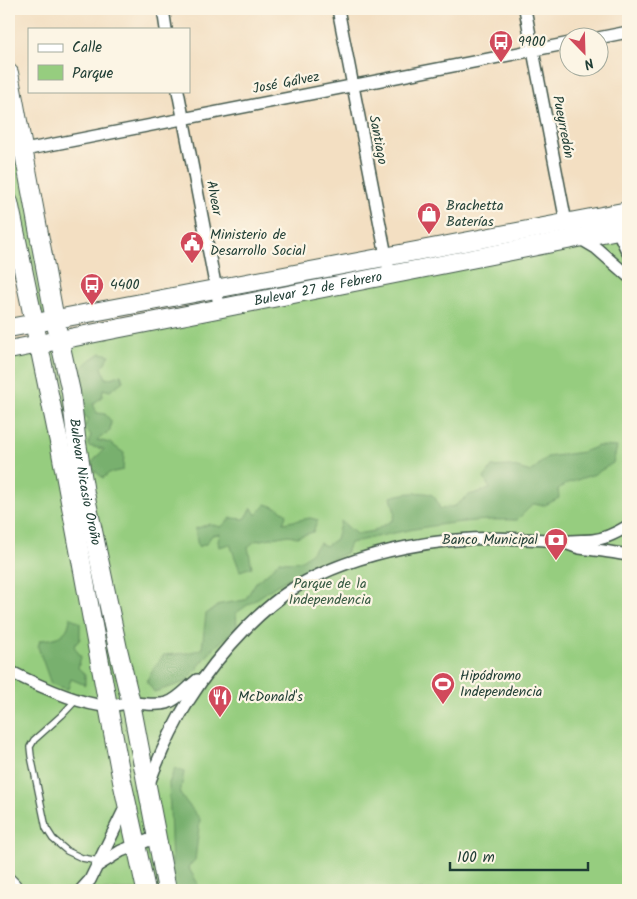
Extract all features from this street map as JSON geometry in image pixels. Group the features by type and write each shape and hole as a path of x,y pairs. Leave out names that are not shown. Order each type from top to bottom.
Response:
{"main road":[{"name":"Bulevar Nicasio Oroño","path":"9,73 16,151 71,392 85,493 130,703 167,890"},
{"name":"Bulevar Nicasio Oroño","path":"9,202 59,442 127,804 146,890"},
{"name":"Bulevar 27 de Febrero","path":"9,328 628,211"},
{"name":"Bulevar 27 de Febrero","path":"9,350 220,310 623,229"}],"street":[{"path":"162,9 166,28"},
{"name":"Santiago","path":"338,9 390,276"},
{"name":"Pueyrredón","path":"526,9 566,222"},
{"path":"610,36 628,32"},
{"name":"José Gálvez","path":"16,151 560,45"},
{"name":"Alvear","path":"178,92 220,310"},
{"path":"607,215 623,229 628,253"},
{"path":"566,222 579,238 596,248 628,276"},
{"path":"147,788 170,732 205,674 229,645 263,612 293,589 332,569 369,555 451,541 523,539 562,542 593,540 609,536 628,526"},
{"path":"562,542 577,547 628,555"},
{"path":"9,671 32,683 76,699 91,704 108,706 130,703 165,703 173,700 205,674"},
{"path":"81,890 90,880 127,804"},
{"path":"98,864 121,850 157,837"}],"lane":[{"path":"76,699 62,715 34,740 30,747 31,756 46,828 53,839 67,851 98,864"},
{"path":"9,875 17,883 20,890"}],"green space":[{"path":"9,73 55,320 34,323 9,202"},
{"name":"Parque de la Independencia","path":"628,228 628,890 9,890 9,350"},
{"path":"101,353 110,355 102,367 106,379 121,375 123,381 110,391 103,389 102,397 93,404 97,413 105,414 111,421 110,431 97,440 110,443 124,453 123,470 109,473 103,478 89,466 104,449 88,446 91,435 84,427 89,419 79,412 77,376 86,363"},
{"path":"598,446 617,447 613,463 595,474 568,483 558,489 559,498 545,505 533,504 517,520 454,523 412,529 350,543 346,553 293,576 236,613 237,627 212,650 186,682 154,692 147,681 155,666 164,655 188,653 202,649 206,614 221,604 245,600 256,582 279,561 293,562 302,560 319,543 326,546 336,539 341,521 356,534 374,531 393,520 395,513 391,497 423,493 433,496 440,509 455,506 469,495 490,489 484,478 492,467 510,466 531,472 547,457 583,452"},
{"path":"266,504 278,508 287,514 283,523 310,518 318,520 313,532 297,537 289,535 255,541 248,547 252,567 240,571 230,544 219,547 220,534 212,535 206,544 198,547 195,529 209,524 221,527 231,518 245,519 252,508 256,515"},
{"path":"70,617 80,623 80,639 74,646 81,657 78,668 85,674 85,685 71,679 68,689 51,684 38,647 40,640 51,639 61,635 67,628"},
{"path":"175,768 184,772 180,794 200,819 195,860 188,867 197,882 198,890 173,890 169,783"}],"place":[{"name":"9900","path":"501,63"},
{"name":"Brachetta Baterías","path":"429,235"},
{"name":"Ministerio de Desarrollo Social","path":"192,264"},
{"name":"4400","path":"92,306"},
{"name":"Banco Municipal","path":"556,561"},
{"name":"Hipódromo Independencia","path":"443,705"},
{"name":"McDonald's","path":"220,718"}]}
